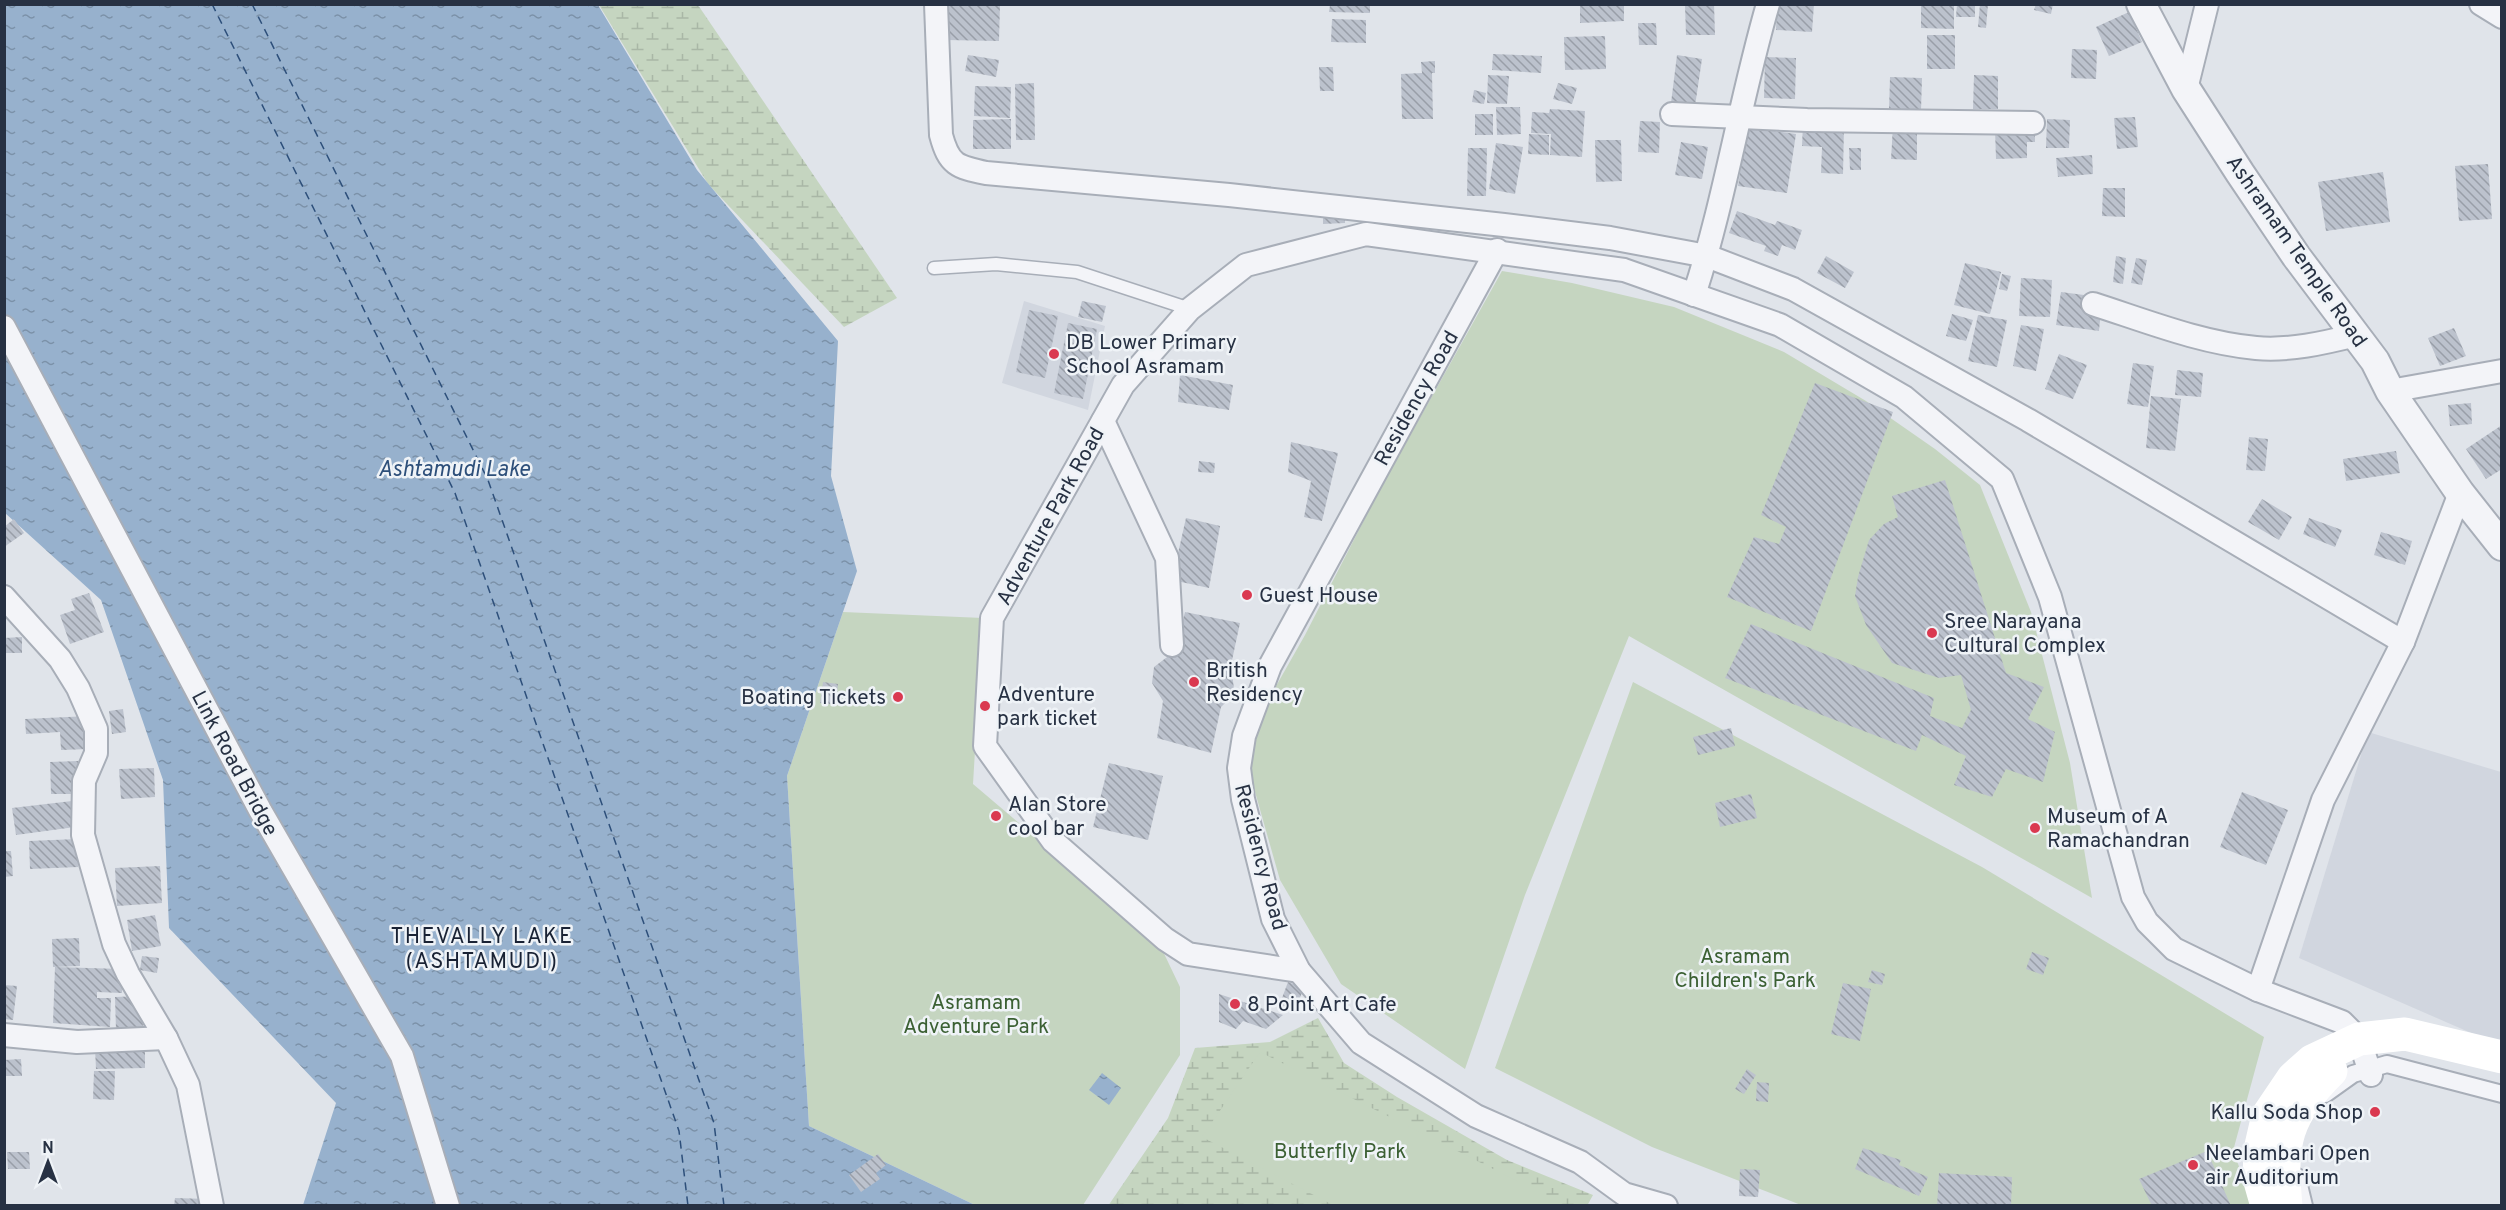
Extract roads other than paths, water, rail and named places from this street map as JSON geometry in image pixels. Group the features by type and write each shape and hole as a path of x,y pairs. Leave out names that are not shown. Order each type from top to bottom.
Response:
{"main road":[{"path":"2286,1206 2283,1171 2286,1134 2310,1091 2331,1071 2367,1060 2405,1034 2502,1057"},
{"path":"2267,1206 2259,1178 2260,1150 2268,1115 2293,1078 2312,1060 2367,1060 2403,1055 2502,1078"}],"street":[{"path":"936,4 941,135 946,154 954,163 965,169 986,173 1229,195 1504,225 1610,238 1707,255 1792,289 1977,391 2403,642"},
{"path":"1694,295 1707,255 1740,117 1746,79 1768,4"},
{"name":"Ashramam Temple Road","path":"2141,4 2186,89 2290,246 2375,361 2390,391 2460,493 2502,546"},
{"path":"2186,89 2207,4"},
{"path":"2481,4 2502,16"},
{"path":"1671,114 2033,123"},
{"name":"Adventure Park Road","path":"1299,971 1188,954 1165,939 1053,841 985,746 992,618 1123,385 1190,309 1246,265 1366,234 1497,250 1624,270 1780,325 1904,397 2002,479 2050,597 2133,897 2147,921 2174,949 2258,990 2342,1022 2367,1060"},
{"name":"Residency Road","path":"1497,250 1270,666 1244,736 1239,768 1242,800 1273,919 1299,971 1361,1043 1476,1116 1580,1162 1621,1200 1666,1206"},
{"path":"2093,304 2196,337 2257,348 2324,343 2356,335"},
{"name":"Link Road Bridge","path":"4,327 260,810 402,1056 448,1206"},
{"path":"2390,391 2502,371"},
{"path":"1103,421 1167,558 1172,645"},
{"path":"2258,990 2323,800 2403,642 2460,493"},
{"path":"4,597 60,659 93,719 96,729 96,753 84,781 83,835 114,944 128,974 166,1038 188,1085 212,1206"},
{"path":"4,1035 77,1042 166,1038"},
{"path":"2304,1206 2298,1182 2297,1137 2320,1098 2353,1074 2367,1060 2502,1094"}],"lane":[{"path":"934,268 996,264 1077,272 1190,309"}],"water":[{"name":"Ashtamudi Lake","path":"5,5 598,5 697,170 838,341 831,476 857,571 787,776 809,1126 975,1205 303,1205 336,1103 169,928 163,780 101,600 5,513"},
{"path":"1102,1073 1121,1088 1109,1105 1089,1090"}],"place":[{"name":"DB Lower Primary School Asramam","path":"1054,354"},
{"name":"Guest House","path":"1247,595"},
{"name":"Sree Narayana Cultural Complex","path":"1932,633"},
{"name":"British Residency","path":"1194,682"},
{"name":"Boating Tickets","path":"898,697"},
{"name":"Adventure park ticket","path":"985,706"},
{"name":"Alan Store cool bar","path":"996,816"},
{"name":"Museum of A Ramachandran","path":"2035,828"},
{"name":"8 Point Art Cafe","path":"1235,1004"},
{"name":"Kallu Soda Shop","path":"2375,1112"},
{"name":"Neelambari Open air Auditorium","path":"2193,1165"}],"district":[{"name":"THEVALLY LAKE (ASHTAMUDI)","path":"482,948"}],"park label":[{"name":"Asramam Children's Park","path":"1745,968"},
{"name":"Asramam Adventure Park","path":"976,1014"},
{"name":"Butterfly Park","path":"1340,1151"}]}
